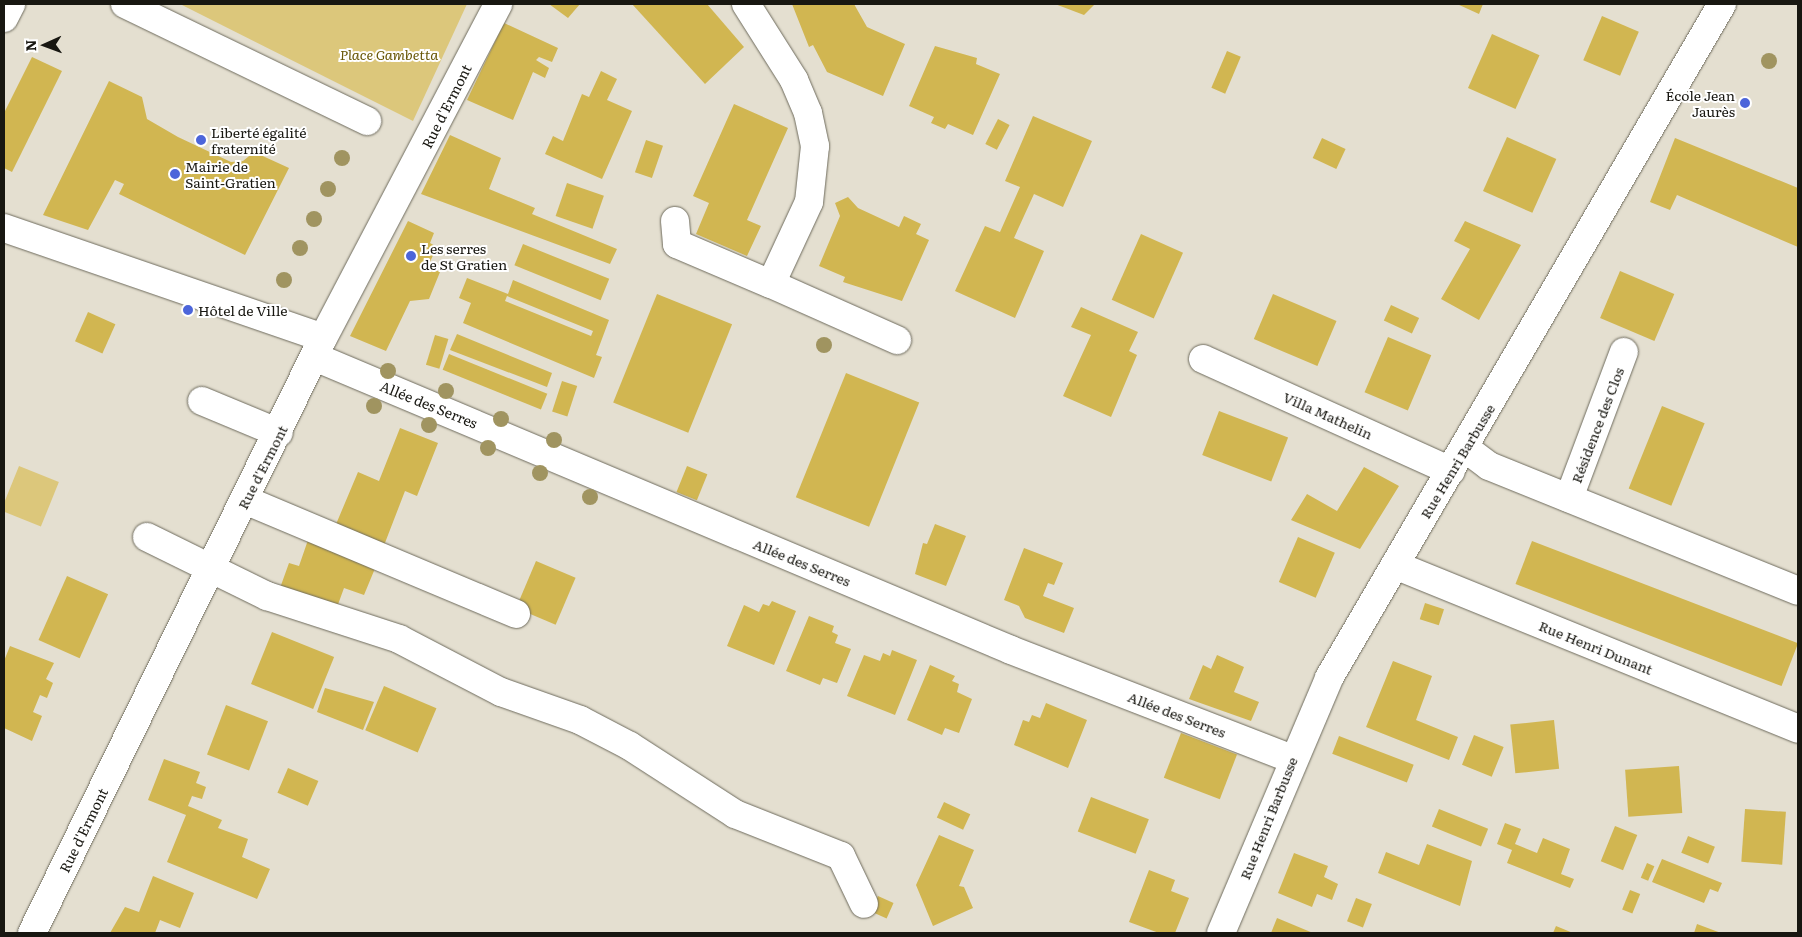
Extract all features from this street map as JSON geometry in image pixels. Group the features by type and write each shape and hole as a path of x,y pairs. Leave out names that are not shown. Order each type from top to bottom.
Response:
{"street":[{"path":"4,18 11,4"},
{"path":"125,4 367,121"},
{"name":"Rue d'Ermont","path":"32,933 279,433 319,348 498,4"},
{"path":"746,4 794,80 808,113 815,146 808,202 770,284"},
{"name":"Rue Henri Barbusse","path":"1220,933 1292,758 1329,678 1394,565 1465,448 1722,4"},
{"path":"675,221 677,244 897,340"},
{"name":"Allée des Serres","path":"4,228 319,348 1011,650 1292,758"},
{"name":"Résidence des Clos","path":"1569,498 1624,352"},
{"name":"Villa Mathelin","path":"1203,359 1451,471"},
{"path":"202,401 279,433"},
{"path":"1465,448 1489,466 1798,591"},
{"path":"245,500 516,614"},
{"path":"147,537 267,596 399,639 501,692 580,720 630,746 735,814 841,856 864,904"},
{"name":"Rue Henri Dunant","path":"1394,565 1798,729"}],"green space":[{"name":"Place Gambetta","path":"180,4 467,4 413,121"},
{"path":"19,466 59,482 41,527 4,512 4,503"}],"building":[{"path":"549,4 580,4 568,18"},
{"path":"632,4 707,4 744,47 705,84"},
{"path":"792,4 854,4 867,27 905,44 883,96 827,72 813,45 809,47"},
{"path":"1055,4 1095,4 1084,15"},
{"path":"1457,4 1483,4 1479,14"},
{"path":"1602,16 1639,32 1620,76 1583,60"},
{"path":"504,23 558,48 552,62 539,57 536,60 549,68 545,78 533,72 513,120 467,100"},
{"path":"1492,34 1540,55 1516,109 1468,88"},
{"path":"935,46 977,58 976,64 1000,74 973,135 948,124 945,129 931,123 934,117 909,106"},
{"path":"1227,51 1241,57 1225,94 1211,88"},
{"path":"32,57 62,71 12,172 4,168 4,113"},
{"path":"601,71 617,79 607,100 632,111 602,179 545,154 553,136 563,141 582,94 589,97"},
{"name":"Mairie de Saint-Gratien","path":"109,81 142,97 147,119 178,137 231,162 243,161 254,152 289,168 245,255 119,194 124,184 115,180 88,230 43,215"},
{"path":"734,104 788,128 747,220 761,226 747,256 696,234 709,203 693,196"},
{"path":"1033,116 1092,141 1063,207 1034,194 1014,238 1044,251 1015,318 955,291 985,226 1000,232 1020,187 1005,181"},
{"path":"998,119 1010,125 997,150 985,144"},
{"path":"450,135 501,158 489,189 535,208 532,214 617,249 610,264 421,194"},
{"path":"1507,137 1556,159 1532,213 1483,191"},
{"path":"1322,138 1346,149 1336,169 1313,158"},
{"path":"1675,138 1798,188 1798,247 1677,195 1670,210 1650,202"},
{"path":"646,140 663,146 652,178 635,172"},
{"path":"567,183 604,196 592,229 556,216"},
{"path":"848,197 858,208 899,227 904,216 921,224 916,234 929,240 902,301 843,282 845,277 819,266 840,216 835,203"},
{"path":"408,221 434,233 430,243 437,247 428,266 440,272 429,299 410,301 386,351 350,336"},
{"path":"1465,221 1521,245 1479,320 1441,299 1470,249 1454,241"},
{"path":"1141,234 1183,253 1154,318 1112,300"},
{"path":"523,244 609,279 601,300 514,265"},
{"path":"1620,271 1674,294 1654,341 1600,318"},
{"path":"467,278 508,294 513,280 609,320 596,355 602,357 594,378 463,323 471,303 459,298","holes":["507,296 593,331 591,336 505,301"]},
{"path":"657,294 732,324 688,433 613,402"},
{"path":"1273,294 1337,321 1317,366 1254,339"},
{"path":"1391,305 1419,318 1412,334 1384,320"},
{"path":"1081,307 1138,332 1129,351 1137,355 1111,417 1063,396 1091,335 1071,327"},
{"path":"88,312 115,324 102,353 75,341"},
{"path":"457,334 552,373 547,387 450,350"},
{"path":"435,335 448,339 439,369 426,365"},
{"path":"1388,337 1431,355 1408,411 1365,392"},
{"path":"449,354 547,394 541,409 443,370"},
{"path":"846,373 919,403 869,527 796,497"},
{"path":"562,381 577,386 567,416 552,411"},
{"path":"1662,406 1705,423 1671,506 1629,489"},
{"path":"1219,411 1288,438 1271,481 1202,455"},
{"path":"400,428 438,443 417,496 405,491 383,548 334,529 358,472 379,481"},
{"path":"687,466 707,474 697,500 677,492"},
{"path":"1364,467 1399,486 1360,549 1291,520 1307,494 1337,511"},
{"path":"935,524 966,536 946,586 915,574 923,543 927,544"},
{"path":"1298,537 1335,553 1316,598 1279,582"},
{"path":"308,540 376,566 364,595 344,588 336,610 280,588 289,563 299,566"},
{"path":"1532,541 1798,643 1782,686 1516,584"},
{"path":"1024,548 1063,563 1054,585 1048,583 1043,596 1074,608 1064,633 1025,618 1019,606 1004,600"},
{"path":"536,561 576,578 556,625 516,608"},
{"path":"67,576 108,594 80,658 39,640"},
{"path":"772,601 796,611 774,665 727,646 744,605 759,612 763,604 769,606"},
{"path":"1425,603 1444,609 1439,625 1420,619"},
{"path":"809,616 834,626 832,632 838,635 835,643 851,649 837,683 823,678 820,685 786,671"},
{"path":"272,632 334,657 313,709 251,684"},
{"path":"10,646 54,663 46,679 53,683 47,698 40,695 33,712 42,716 32,741 4,728 4,661"},
{"path":"892,650 917,660 895,715 847,696 864,655 880,661 883,653 890,656"},
{"path":"1217,655 1244,667 1234,692 1259,702 1251,721 1189,699 1203,665 1211,669"},
{"path":"1393,661 1432,676 1416,720 1458,737 1449,760 1366,727"},
{"path":"930,665 955,676 952,681 959,684 957,692 972,699 959,733 945,728 942,735 907,720"},
{"path":"384,686 436,708 418,752 365,730"},
{"path":"325,688 374,702 363,730 317,712"},
{"path":"1046,703 1087,720 1068,768 1014,745 1023,720 1029,722 1032,715 1040,718"},
{"path":"226,705 268,721 249,771 207,754"},
{"path":"1554,720 1559,769 1515,773 1510,725"},
{"path":"1181,733 1237,755 1220,799 1164,778"},
{"path":"1474,735 1504,747 1492,777 1462,765"},
{"path":"1339,736 1414,765 1407,782 1332,754"},
{"path":"164,759 200,772 196,783 206,787 202,799 192,796 188,806 222,820 218,828 248,839 242,857 270,869 257,899 167,862 186,815 148,800"},
{"path":"1679,766 1682,813 1628,817 1625,770"},
{"path":"288,768 318,781 308,806 277,793"},
{"path":"1091,797 1149,819 1136,854 1078,832"},
{"path":"944,802 970,814 963,830 937,817"},
{"path":"1439,809 1488,829 1481,846 1432,827"},
{"path":"1745,809 1786,812 1782,865 1741,862"},
{"path":"1505,823 1521,829 1515,844 1537,853 1543,838 1570,849 1561,874 1574,879 1570,888 1507,863 1512,850 1497,844"},
{"path":"1615,826 1637,835 1623,870 1601,861"},
{"path":"939,835 974,850 959,886 964,887 973,908 933,926 916,885"},
{"path":"1688,836 1715,847 1708,864 1681,853"},
{"path":"1427,844 1472,861 1460,906 1378,873 1386,852 1419,865"},
{"path":"1294,853 1328,866 1324,877 1338,884 1332,900 1317,894 1312,907 1278,893"},
{"path":"1662,859 1722,883 1718,892 1710,889 1704,903 1652,882"},
{"path":"1647,863 1654,866 1648,881 1641,878"},
{"path":"1149,870 1175,880 1171,891 1189,898 1175,933 1159,933 1129,922"},
{"path":"153,876 194,893 180,928 160,920 155,933 110,933 125,907 139,912"},
{"path":"1630,890 1640,894 1632,914 1622,909"},
{"path":"878,896 894,903 887,918 871,912"},
{"path":"1356,898 1372,904 1363,927 1347,921"},
{"path":"1277,918 1313,933 1271,933"},
{"path":"1697,924 1721,933 1694,933"},
{"path":"1556,926 1573,933 1553,933"}],"place":[{"name":"École Jean Jaurès","path":"1745,103"},
{"name":"Liberté égalité fraternité","path":"201,140"},
{"name":"Mairie de Saint-Gratien","path":"175,174"},
{"name":"Les serres de St Gratien","path":"411,256"},
{"name":"Hôtel de Ville","path":"188,310"}]}
